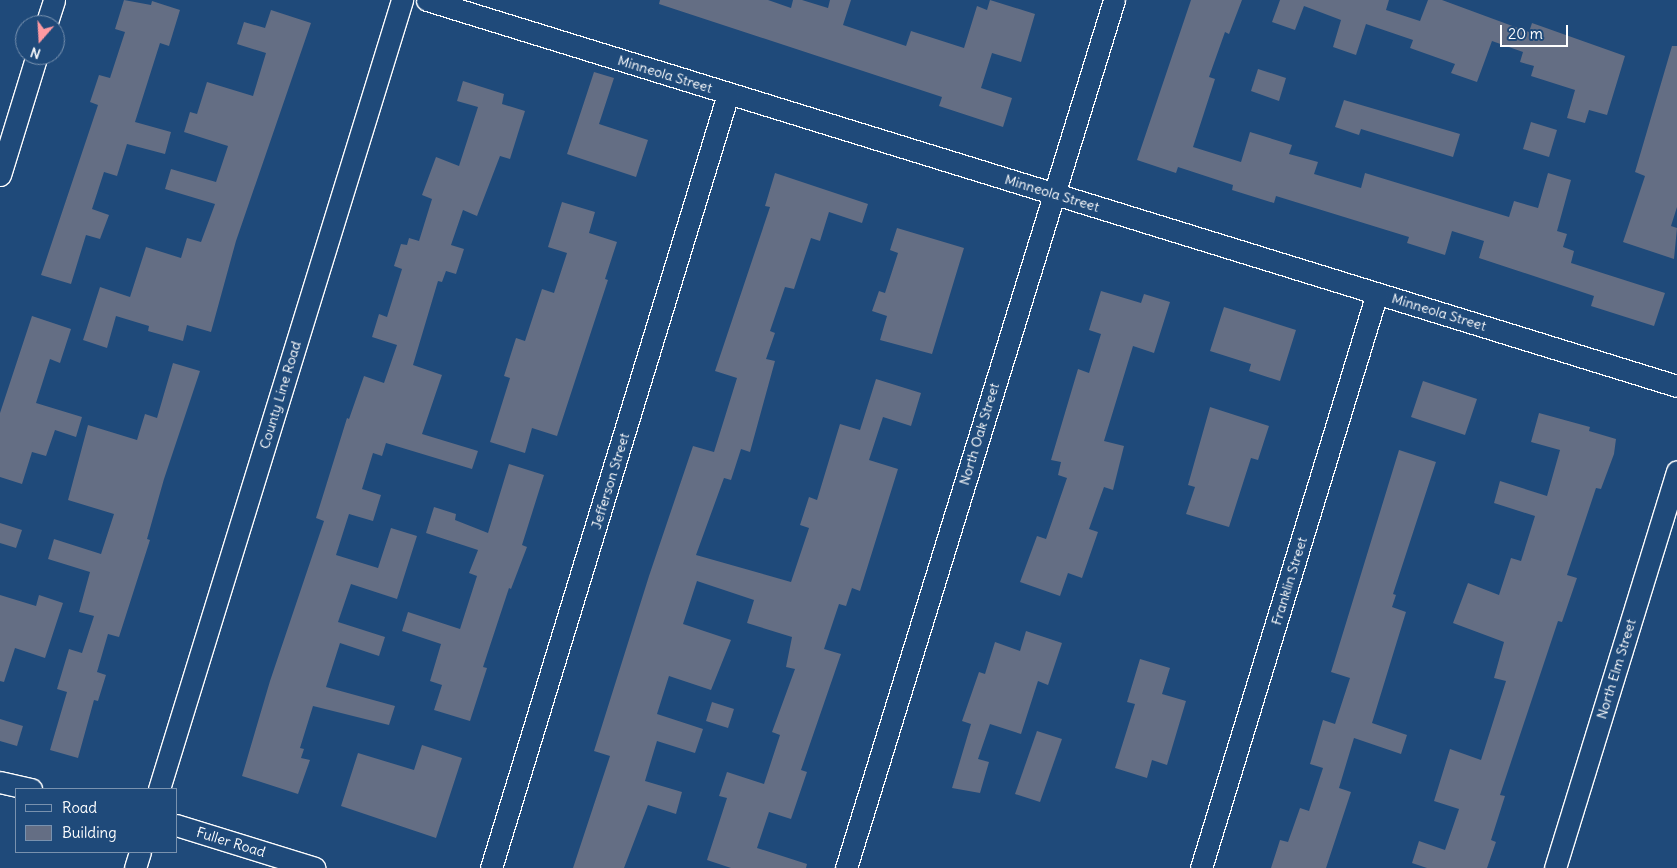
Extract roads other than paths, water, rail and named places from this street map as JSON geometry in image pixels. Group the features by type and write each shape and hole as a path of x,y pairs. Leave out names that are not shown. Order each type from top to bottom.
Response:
{"street":[{"path":"49,15 54,0"},
{"name":"County Line Road","path":"159,788 402,0"},
{"name":"Minneola Street","path":"427,0 1677,386"},
{"name":"North Oak Street","path":"846,868 1052,194 1114,0"},
{"path":"0,175 34,65"},
{"name":"Jefferson Street","path":"491,868 728,94"},
{"name":"Franklin Street","path":"1201,868 1377,293"},
{"name":"North Elm Street","path":"1555,868 1677,471"},
{"path":"0,782 27,788"},
{"name":"Fuller Road","path":"178,826 315,868"},
{"path":"135,868 140,853"}]}
